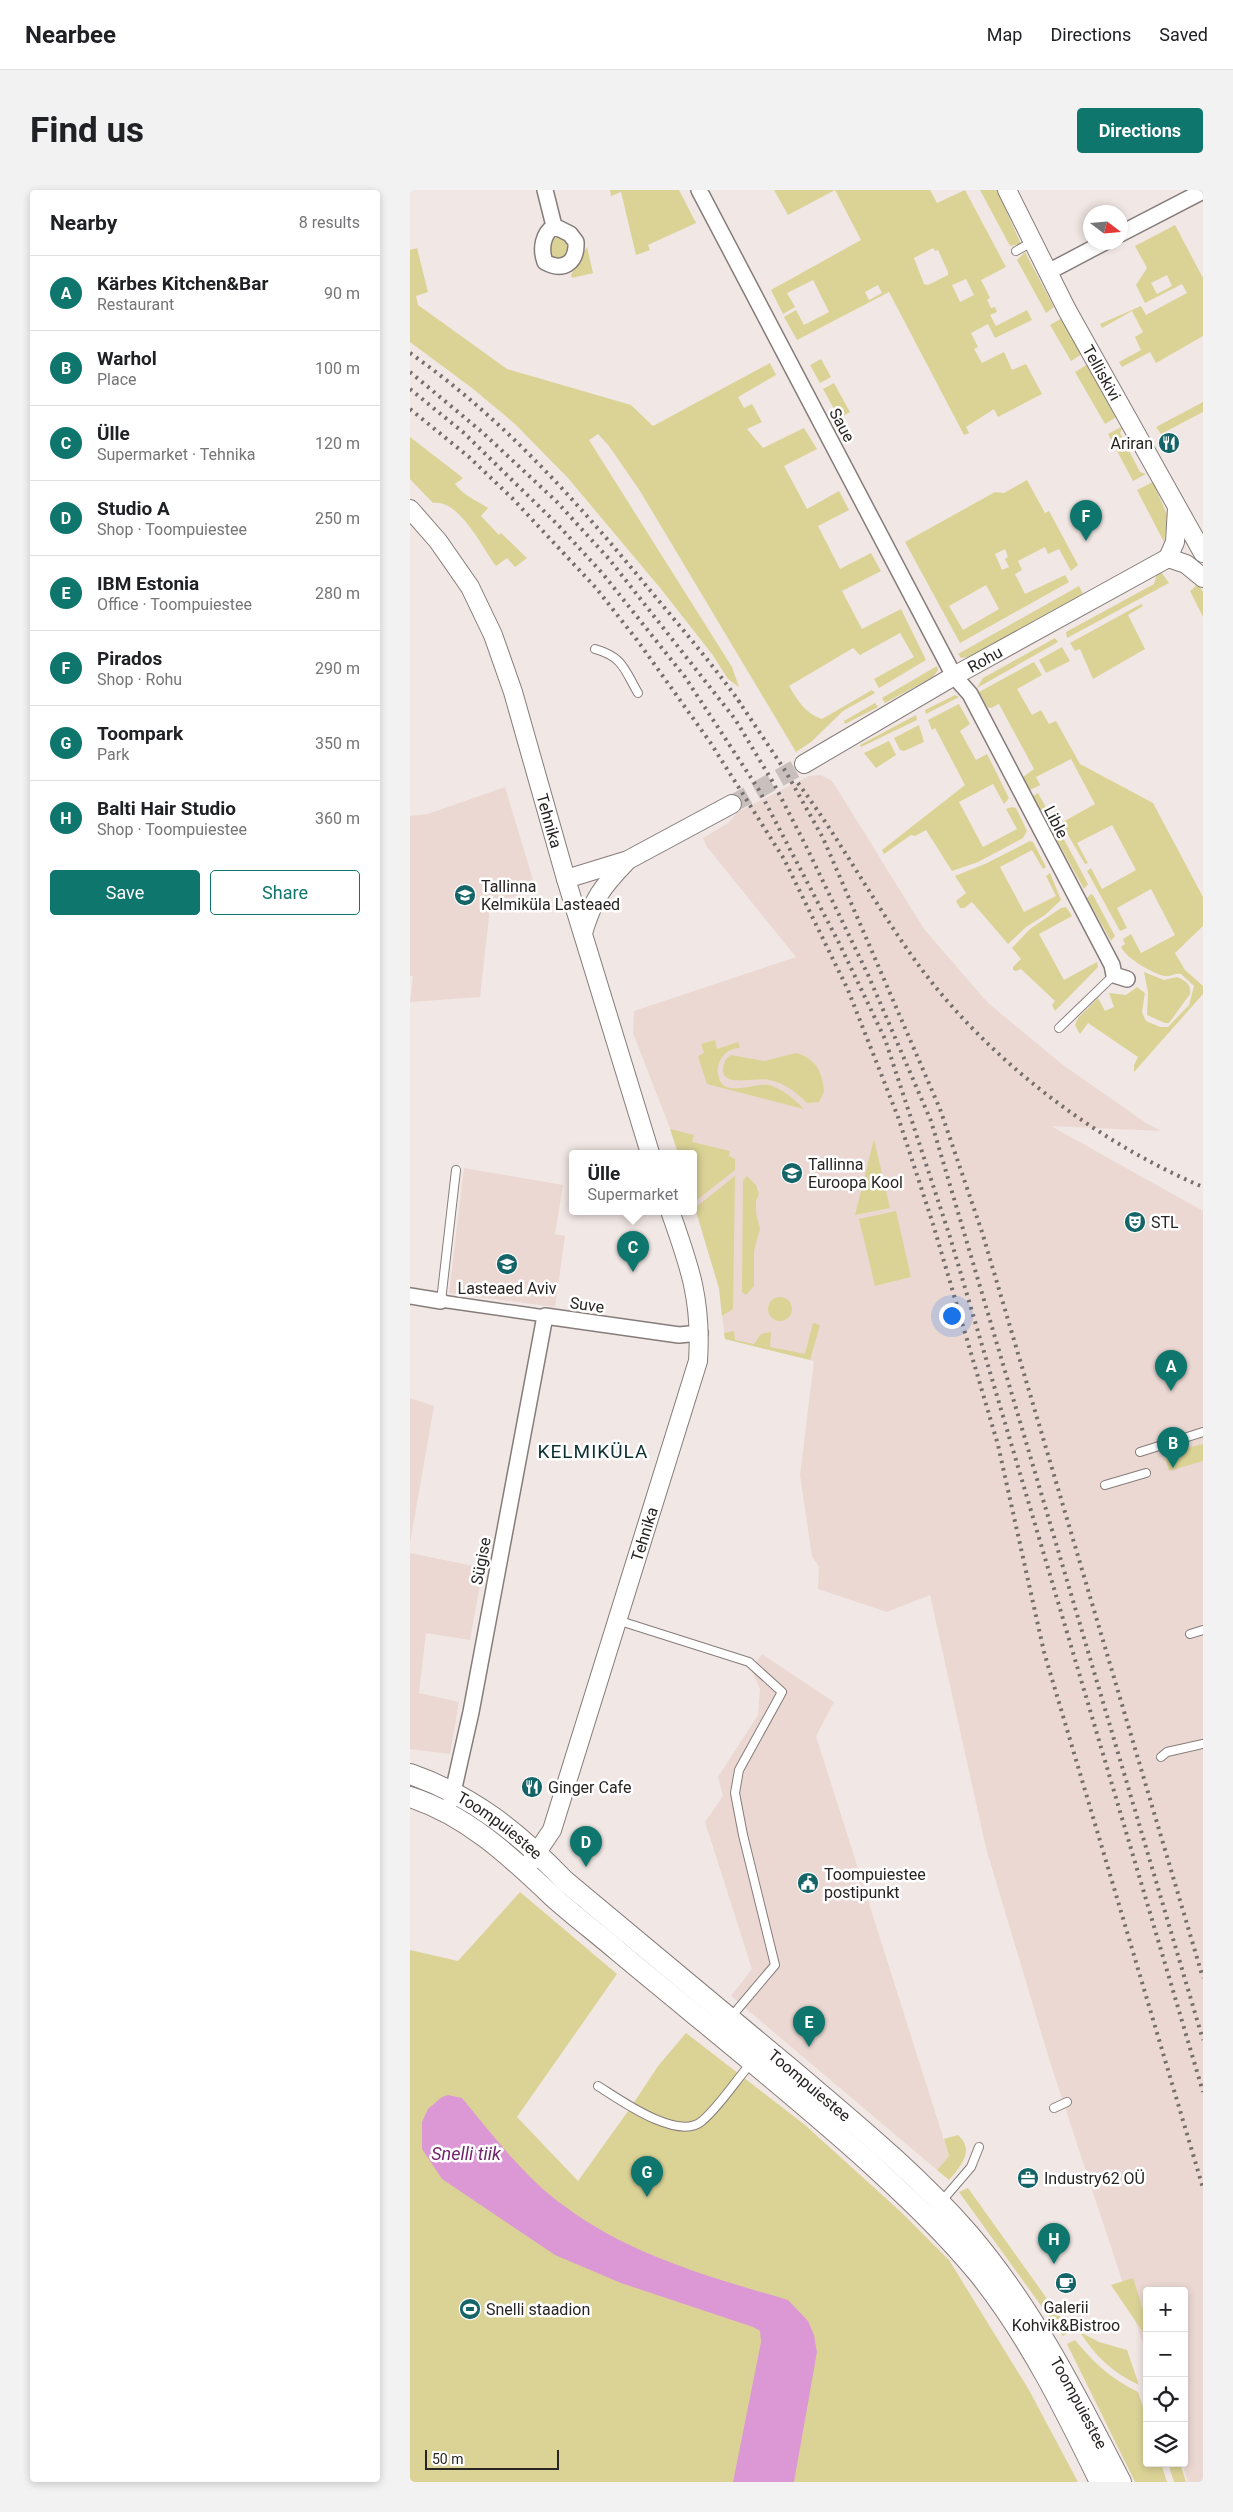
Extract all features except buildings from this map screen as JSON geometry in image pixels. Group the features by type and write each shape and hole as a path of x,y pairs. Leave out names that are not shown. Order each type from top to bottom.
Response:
{"main road":[{"name":"Toompuiestee","path":"410,1774 453,1791 477,1805 537,1852 565,1881 724,2026 752,2062 934,2210 969,2235 1004,2280 1039,2331 1067,2377 1121,2482"},
{"name":"Toompuiestee","path":"410,1797 448,1812 526,1869 552,1895 871,2137 934,2210 1035,2356 1100,2482"}],"street":[{"path":"545,190 554,226"},
{"name":"Saue","path":"699,190 954,676"},
{"name":"Telliskivi","path":"1007,190 1048,272 1177,507 1201,545"},
{"path":"1128,230 1202,193"},
{"path":"1048,272 1090,250"},
{"path":"1177,507 1175,542 1168,558 1186,564 1203,578"},
{"name":"Tehnika","path":"410,509 438,541 470,587 493,635 514,692 566,879 649,1150"},
{"name":"Rohu","path":"804,764 954,676 1168,558"},
{"name":"Lible","path":"954,676 970,694 1120,977"},
{"path":"566,879 628,860 732,804"},
{"path":"583,933 590,910 601,889 628,860"},
{"name":"Tehnika","path":"526,1869 552,1830 698,1361 699,1310 693,1282 671,1215"},
{"name":"Suve","path":"410,1296 679,1335 700,1333"},
{"name":"Sügise","path":"448,1812 471,1712 545,1316"}],"lane":[{"path":"1016,251 1032,242"},
{"path":"595,649 611,654 619,660 638,693"},
{"path":"1059,1028 1120,977"},
{"path":"441,1301 456,1170"},
{"path":"1140,1452 1203,1432"},
{"path":"1106,1485 1146,1473"},
{"path":"616,1620 749,1662 782,1692 738,1770 735,1793 743,1835 775,1965 724,2026"},
{"path":"1190,1634 1203,1630"},
{"path":"1161,1757 1167,1752 1203,1744"},
{"path":"598,2086 661,2122 685,2128 701,2123 752,2062"},
{"path":"1054,2108 1067,2102"},
{"path":"934,2210 971,2167 979,2147"}],"shaded area":[{"path":"610,190 679,190 696,223 648,245 650,250 636,255 621,192 611,196"},
{"path":"774,190 835,190 788,215"},
{"path":"835,190 930,190 937,203 965,190 1006,267 981,280 990,298 987,300 991,308 995,307 997,312 990,315 996,326 1027,310 1032,320 995,338 988,324 971,333 978,347 974,349 982,363 1004,352 1012,370 1026,364 1042,394 998,417 994,409 966,427 969,433 964,435 889,292 797,340 784,317 796,310 804,325 829,312 813,280 787,293 795,307 783,314 771,290 861,240","holes":["933,248 935,251 938,250 948,275 928,285 924,284 914,258","966,279 974,295 960,302 952,285","878,285 882,293 869,300 865,292"]},
{"path":"980,190 997,190 1021,244 1010,246"},
{"path":"1175,225 1203,278 1203,336 1156,363 1150,352 1122,367 1119,362 1141,350 1135,337 1143,332 1132,311 1102,328 1100,324 1141,306 1146,315 1187,293 1182,284 1145,303 1136,285 1147,268 1135,246","holes":["1167,275 1172,286 1157,294 1151,283"]},
{"path":"556,233 562,236 570,250 567,257 560,261 551,257 550,248"},
{"path":"587,247 593,273 572,278 571,275"},
{"path":"417,248 428,292 416,296 418,305 507,369 631,405 653,426 770,363 776,375 738,397 744,408 752,404 762,422 747,429 763,448 804,428 817,449 784,466 807,509 839,491 849,510 818,526 840,569 871,553 881,571 842,591 862,629 901,609 926,660 879,688 874,679 914,657 900,633 860,655 853,648 789,686 811,714 822,719 872,690 875,693 843,711 811,742 796,752 640,491 609,446 598,434 589,440 732,667 739,687 728,679 712,654 661,589 568,478 515,424 472,388 410,342 410,250"},
{"path":"1025,252 1054,307 1046,313 1017,260"},
{"path":"1062,318 1082,354 1071,361 1050,325"},
{"path":"821,359 831,377 820,383 810,365"},
{"path":"1088,364 1118,416 1105,424 1075,372"},
{"path":"834,383 850,412 839,418 823,389"},
{"path":"1203,402 1203,412 1161,434 1156,427"},
{"path":"1123,426 1120,433 1140,472 1146,474 1133,481 1108,434"},
{"path":"410,437 463,478 455,484 466,495 488,508 481,516 499,535 501,533 527,558 515,567 507,558 496,566 477,536 460,516 442,503 433,503 410,479"},
{"path":"1027,480 1045,513 1049,511 1078,565 1071,571 1059,549 1048,554 1045,547 1018,561 1022,570 1015,574 1025,594 1065,575 1069,582 960,643 905,542 995,492 1004,493","holes":["1005,549 1008,557 1005,559 1009,567 1002,570 995,554","986,585 999,609 963,630 949,606"]},
{"path":"1153,482 1168,517 1164,542 1137,490"},
{"path":"1161,572 1169,583 1067,638 1066,632 1154,584 1157,574"},
{"path":"1198,584 1203,592 1203,617 1190,591"},
{"path":"1079,586 1083,594 969,657 961,658 958,654"},
{"path":"1141,604 1143,606 1128,615 1145,649 1093,679 1080,649 1075,651 1070,643"},
{"path":"1055,638 1058,642 977,688 983,678"},
{"path":"1062,647 1070,661 1046,673 1039,660"},
{"path":"1034,662 1042,675 1017,689 1032,715 1041,710 1049,724 1056,721 1080,764 1153,803 1203,897 1203,926 1175,953 1185,970 1203,986 1203,994 1134,1072 1134,1065 1138,1057 1088,1023 1080,1034 1075,1025 1078,1018 1098,998 1105,1011 1114,1007 1109,993 1126,995 1137,987 1145,993 1142,1012 1146,1021 1160,1027 1168,1027 1189,1005 1194,986 1181,974 1160,975 1140,965 1128,956 1121,947 1125,944 1123,939 1131,934 1141,953 1175,935 1151,889 1117,908 1127,928 1120,931 1087,871 1091,868 1102,889 1136,870 1112,825 1077,843 1088,863 1085,864 1061,823 1095,804 1071,759 1036,777 1040,785 1030,790 1023,777 1034,769 999,704 991,708 987,707 979,692"},
{"path":"937,666 938,670 933,677 885,703 882,698"},
{"path":"955,695 959,697 926,714 925,710"},
{"path":"875,703 878,707 845,724 844,721"},
{"path":"959,704 970,724 960,731 976,760 987,754 1009,798 1004,804 993,784 959,802 983,847 1017,829 1006,809 1016,808 1027,831 1023,838 978,862 952,871 926,830 915,836 911,835 884,854 882,850 965,785 935,728 932,730 928,720"},
{"path":"916,715 917,720 861,747 860,745"},
{"path":"919,725 924,742 904,751 900,750 894,738"},
{"path":"889,741 896,755 876,768 864,753"},
{"path":"820,775 831,780 924,929 988,1003 1063,1065 1146,1123 1161,1131 1051,1126 1203,1211 1203,2482 1188,2482 1183,2467 1188,2467 1188,2287 1143,2287 1143,2344 1050,2062 986,1848 930,1595 887,1612 818,1589 819,1567 812,1556 800,1475 814,1361 725,1339 719,1288 697,1215 697,1150 689,1150 673,1136 633,1033 634,1011 796,957 707,847 703,838 728,823 738,812 809,776"},
{"name":"Tallinna Kelmiküla Lasteaed","path":"505,787 536,890 502,900 490,907 480,997 410,1002 413,976 410,976 410,816 428,814"},
{"path":"1038,793 1054,822 1049,826 1033,796"},
{"path":"1056,831 1060,832 1088,884 1084,889 1053,833"},
{"path":"1030,841 1033,842 1046,867 1043,869 1032,850 1000,867 1024,912 1056,896 1046,876 1050,873 1061,900 1045,915 1026,927 1008,944 972,902 964,908 960,908 956,901 966,893 955,876 985,864"},
{"path":"1091,894 1115,936 1111,941 1087,898"},
{"path":"1066,907 1072,916 1039,934 1064,980 1097,962 1098,967 1055,1011 1052,1005 1055,1001 1021,969 1013,970 1013,967 1021,959 1012,948 1030,929 1061,908"},
{"path":"1144,972 1164,980 1177,977 1189,985 1190,994 1169,1023 1147,1015 1148,992"},
{"path":"715,1040 717,1049 738,1042 740,1048 728,1051 719,1062 718,1074 720,1082 725,1086 739,1088 769,1085 784,1092 804,1109 707,1084 698,1056 704,1053 701,1044"},
{"path":"796,1053 809,1059 820,1073 824,1092 819,1102 807,1103 790,1088 775,1081 763,1079 737,1080 724,1076 723,1069 726,1059 731,1055 764,1061"},
{"path":"670,1129 694,1135 692,1142 730,1151 729,1156 735,1159 735,1170 697,1200 697,1150 677,1150"},
{"path":"874,1139 890,1208 855,1215"},
{"name":"Lasteaed Aviv","path":"464,1168 563,1185 555,1234 565,1236 555,1307 449,1293"},
{"path":"735,1176 733,1309 722,1316 719,1288 697,1215 697,1206"},
{"path":"747,1176 756,1185 759,1194 756,1201 756,1213 760,1229 754,1251 754,1286 746,1295 742,1292 743,1180"},
{"path":"896,1211 911,1277 875,1286 859,1219"},
{"path":"780,1297 789,1300 792,1309 789,1318 780,1321 771,1318 768,1309 771,1300"},
{"path":"813,1323 820,1325 810,1360 725,1339 724,1333 734,1331 735,1340 754,1344 761,1334 771,1332 770,1347 805,1354"},
{"path":"410,1398 434,1406 410,1543"},
{"path":"1203,1444 1203,1461 1169,1471 1164,1454"},
{"path":"410,1553 483,1568 470,1640 426,1633 419,1693 459,1702 450,1754 410,1749"},
{"path":"762,1654 834,1702 816,1736 949,2156 937,2170 731,1996 752,1969 705,1822 723,1796 718,1777 758,1715 760,1689 751,1669"},
{"path":"520,1892 617,1974 517,2117 578,2181 658,2066 686,2033 805,2125 902,2213 949,2260 1029,2390 1078,2482 410,2482 410,1950 458,1961"},
{"path":"958,2135 963,2141 966,2152 962,2164 949,2180 937,2170 949,2156 944,2139"},
{"path":"968,2188 1070,2331 1063,2336 959,2192"},
{"path":"1133,2278 1143,2309 1143,2332 1111,2285"},
{"path":"1080,2332 1099,2342 1127,2350 1139,2385 1105,2363"},
{"path":"1075,2340 1104,2370 1138,2392 1143,2407 1143,2467 1162,2467 1167,2482 1135,2482 1067,2344"},
{"path":"1169,2467 1181,2467 1186,2482 1174,2482"}],"water":[{"name":"Snelli tiik","path":"448,2095 462,2098 535,2182 588,2222 615,2238 671,2263 788,2300 808,2321 814,2335 817,2352 794,2482 733,2482 761,2342 760,2331 621,2283 555,2255 442,2179 422,2149 422,2122 428,2109 442,2097"}],"tunnel":[{"path":"732,804 804,764"}],"railway":[{"path":"410,353 475,404 563,489 681,628 741,704"},
{"path":"410,372 482,432 556,501 609,559 735,719 774,784 869,977 931,1121 1203,2040"},
{"path":"410,389 464,433 558,525 603,574 685,677 759,790 839,943 885,1039 950,1237 1203,2092"},
{"path":"410,409 469,457 513,499 596,588 637,640 710,742 784,859 848,990 898,1117 933,1224 998,1445 1044,1652 1203,2188"},
{"path":"738,700 786,772 823,838 940,1109 982,1232 1203,1978"},
{"path":"798,783 829,827 917,963 976,1032 1046,1094 1084,1121 1123,1146 1203,1187"}],"place":[{"name":"Ariran","path":"1169,443"},
{"name":"Pirados","path":"1086,541"},
{"name":"Tallinna Kelmiküla Lasteaed","path":"465,895"},
{"name":"Tallinna Euroopa Kool","path":"792,1173"},
{"name":"STL","path":"1135,1222"},
{"name":"Lasteaed Aviv","path":"507,1264"},
{"name":"Ülle","path":"633,1272"},
{"name":"Kärbes Kitchen&Bar","path":"1171,1391"},
{"name":"Warhol","path":"1173,1468"},
{"name":"Ginger Cafe","path":"532,1787"},
{"name":"Studio A","path":"586,1867"},
{"name":"Toompuiestee postipunkt","path":"808,1883"},
{"name":"IBM Estonia","path":"809,2047"},
{"name":"Industry62 OÜ","path":"1028,2178"},
{"name":"Toompark","path":"647,2197"},
{"name":"Balti Hair Studio","path":"1054,2264"},
{"name":"Galerii Kohvik&Bistroo","path":"1066,2283"},
{"name":"Snelli staadion","path":"470,2309"}],"district":[{"name":"KELMIKÜLA","path":"593,1451"}]}
